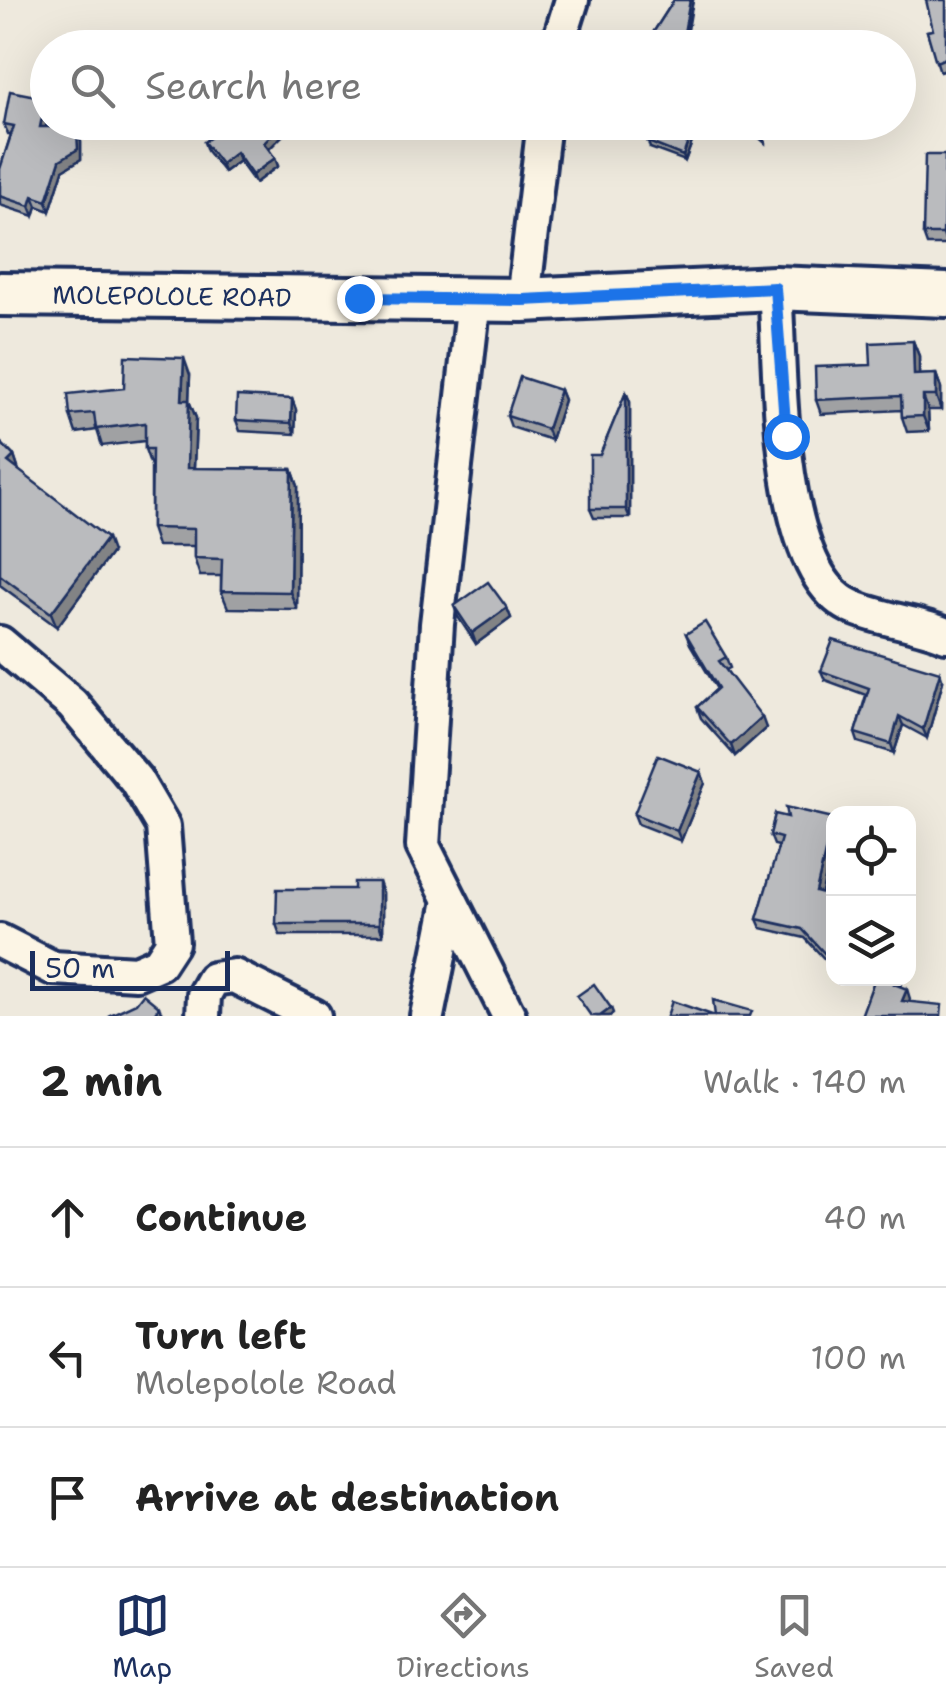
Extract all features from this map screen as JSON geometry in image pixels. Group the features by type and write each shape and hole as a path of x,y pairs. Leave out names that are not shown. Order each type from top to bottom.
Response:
{"main road":[{"name":"MOLEPOLOLE ROAD","path":"0,294 523,300 775,288 946,295"}],"street":[{"path":"563,30 572,0"},
{"path":"523,300 542,140"},
{"path":"775,288 788,487 808,562 824,586 849,606 946,635"},
{"path":"474,300 437,624 424,846 509,1016"},
{"path":"0,643 72,704 136,780 163,826 172,943 160,962 136,973 53,968 0,941"},
{"path":"428,1016 450,901"},
{"path":"203,1016 204,995 213,978 234,976 314,1016"}],"building":[{"path":"674,0 690,0 685,30 655,30"},
{"path":"926,0 946,0 946,58 936,62 927,31 933,30"},
{"path":"10,91 30,95 30,140 77,140 78,149 60,160 47,201 33,196 30,206 0,196 0,169 14,126 4,124"},
{"path":"267,140 264,143 275,158 252,175 236,152 221,164 204,142"},
{"path":"649,140 689,140 683,156"},
{"path":"925,155 945,155 943,234 923,234"},
{"path":"913,341 914,375 936,374 936,396 923,396 923,416 902,417 901,396 816,400 815,367 871,365 870,343"},
{"path":"125,356 184,358 182,400 189,400 187,468 292,469 290,592 221,591 222,559 194,558 194,529 151,528 152,449 145,449 145,423 96,429 94,413 70,415 68,394 124,388"},
{"path":"520,377 560,390 547,429 507,416"},
{"path":"626,392 626,509 590,509 590,455 600,455"},
{"path":"237,396 292,399 291,423 236,420"},
{"path":"0,442 14,456 8,462 107,538 51,613 0,575"},
{"path":"488,582 507,608 472,633 454,606"},
{"path":"705,622 726,657 719,661 762,717 731,745 697,707 718,688 686,634"},
{"path":"833,640 940,672 923,729 899,716 891,744 855,733 869,688 821,671"},
{"path":"658,755 701,772 677,831 634,814"},
{"path":"786,807 826,816 826,848 816,892 826,895 826,955 802,929 757,919 781,838 770,835 775,814 788,817"},
{"path":"354,882 379,882 379,924 276,924 277,889 354,889"},
{"path":"594,984 611,1008 600,1016 591,1016 577,996"},
{"path":"872,986 899,986 907,989 902,1001 942,1005 941,1016 861,1016"},
{"path":"143,994 159,1007 152,1016 108,1016 136,1003"},
{"path":"713,1000 752,1011 750,1016 715,1016"},
{"path":"672,1001 715,1016 667,1016"}],"route":[{"path":"359,298 523,300 775,288 786,436"}]}
